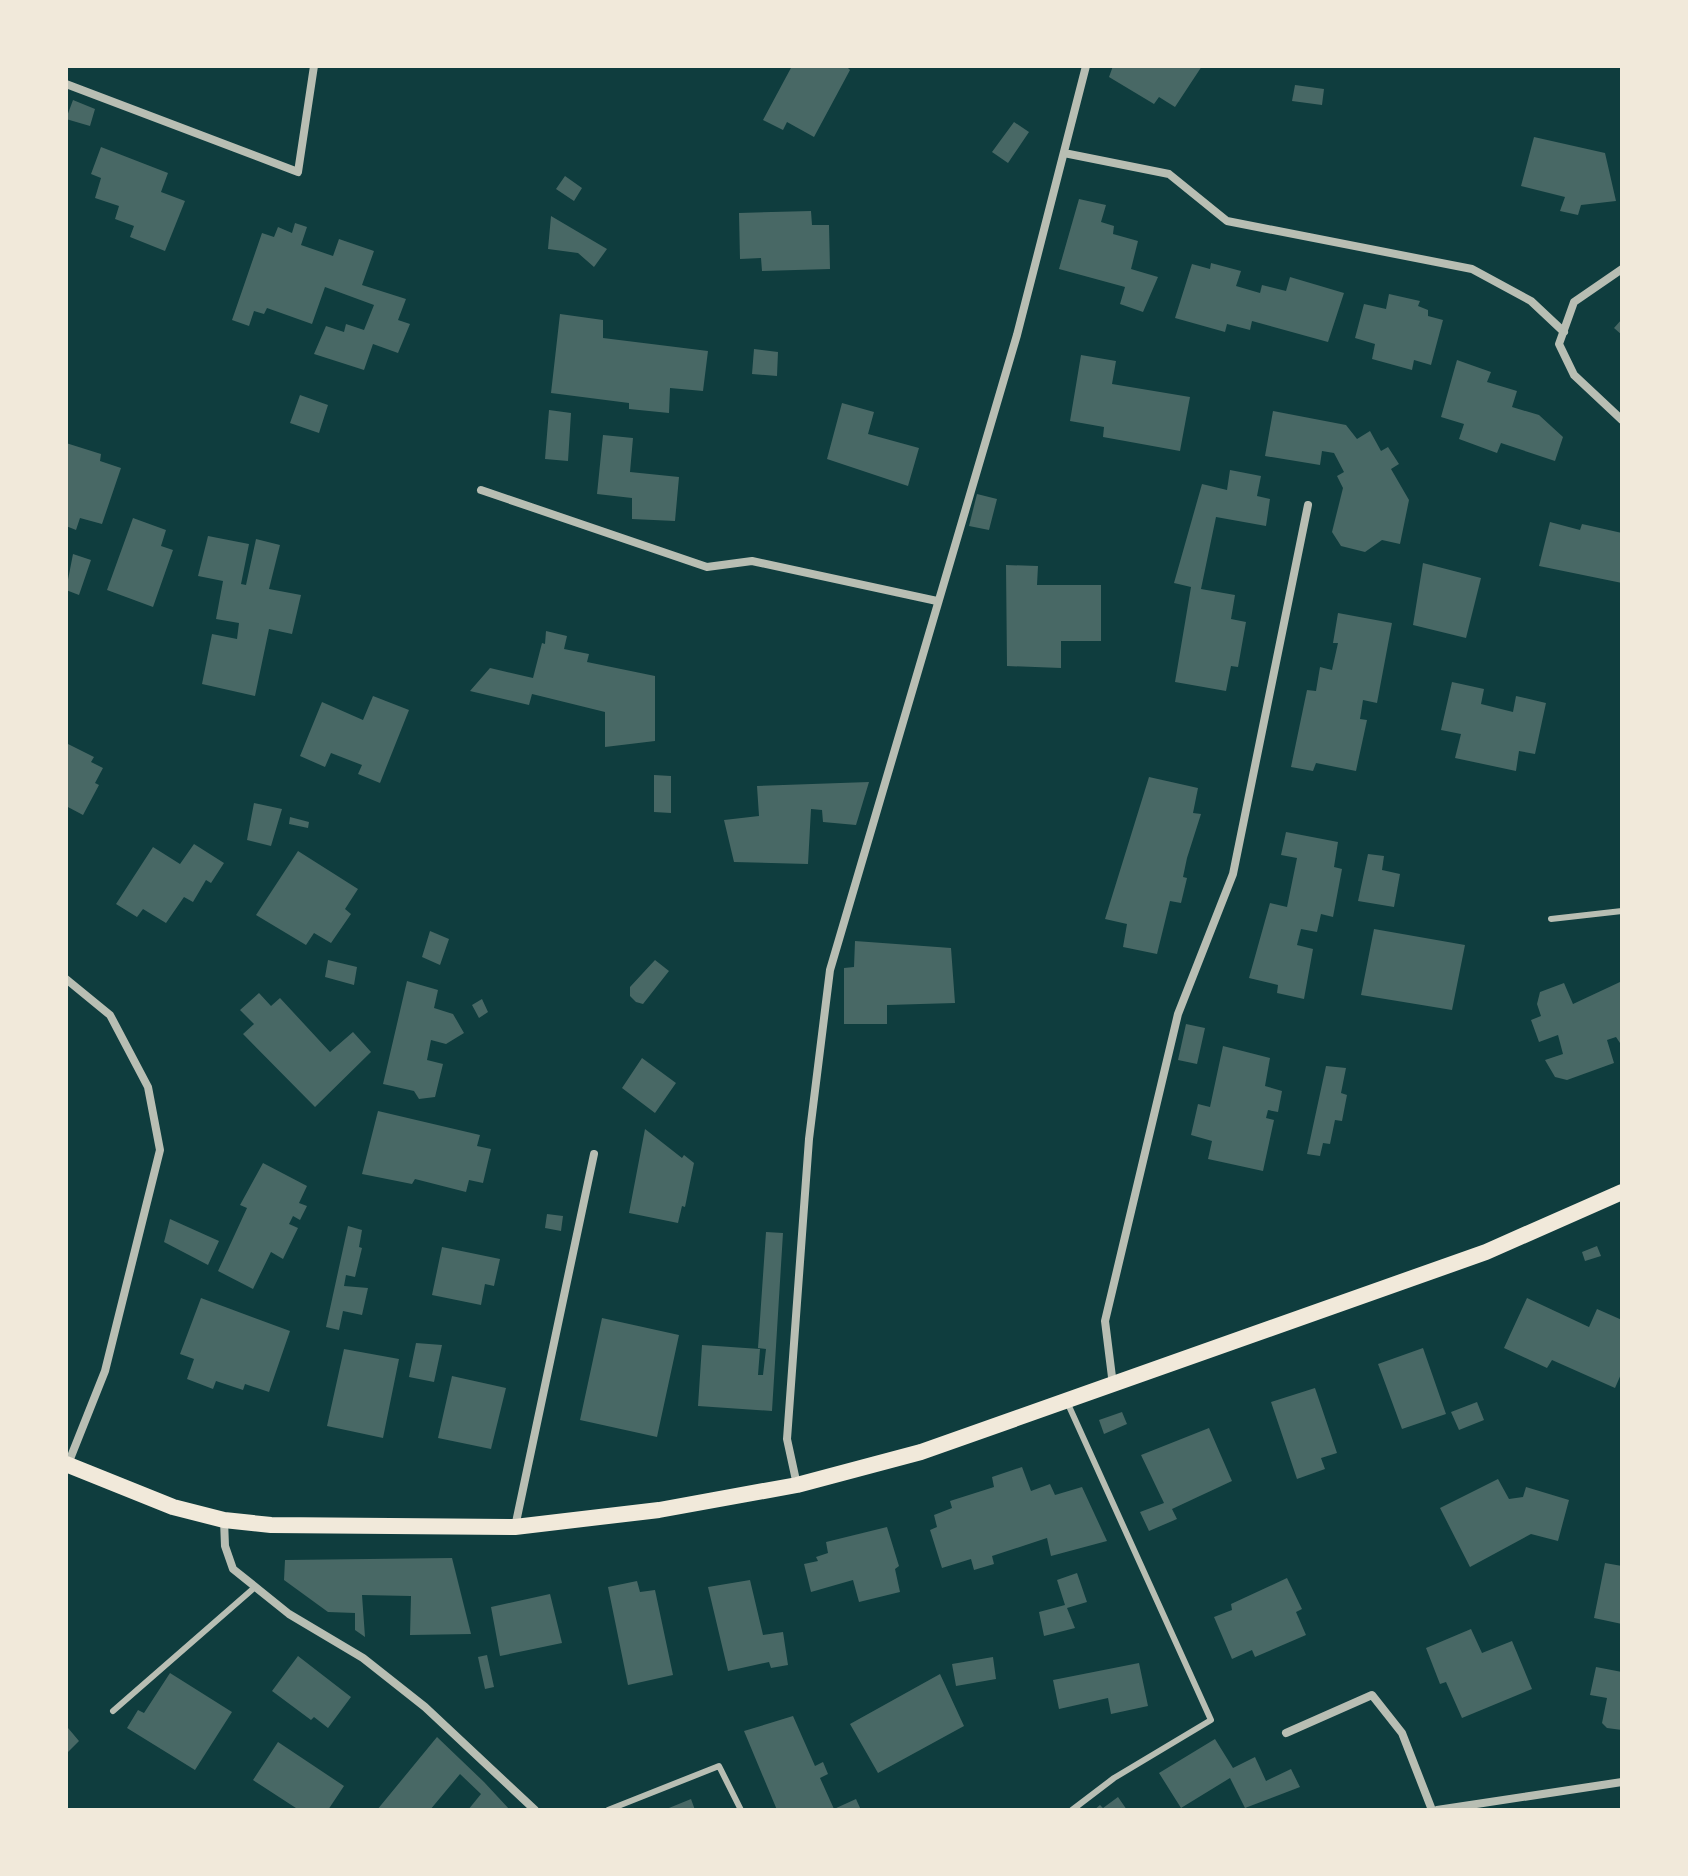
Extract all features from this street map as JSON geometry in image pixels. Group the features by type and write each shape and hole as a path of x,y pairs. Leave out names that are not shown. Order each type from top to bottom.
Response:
{"main road":[{"path":"67,1464 173,1507 224,1520 361,1528 515,1527 659,1510 797,1485 921,1452 1486,1252 1622,1192"}],"street":[{"path":"66,84 298,172 314,66"},
{"path":"797,1485 787,1439 809,1139 830,970 1017,335 1086,66"},
{"path":"1064,153 1169,174 1227,221 1472,269 1531,301 1564,332"},
{"path":"1622,269 1574,302 1559,344 1574,375 1622,420"},
{"path":"481,490 707,567 752,561 937,601"},
{"path":"1113,1385 1105,1321 1178,1014 1233,874 1308,505"},
{"path":"66,979 110,1015 148,1087 160,1150 105,1371 67,1464"},
{"path":"515,1527 594,1154"},
{"path":"224,1520 225,1546 233,1569 254,1588 376,1668 425,1707 535,1810"},
{"path":"1286,1733 1372,1695 1402,1733 1435,1810 1622,1782"}],"lane":[{"path":"1551,919 1622,911"},
{"path":"1067,1400 1211,1720 1114,1778 1072,1810"},
{"path":"113,1711 254,1588"},
{"path":"608,1810 719,1766 741,1810"}],"building":[{"path":"792,66 846,66 850,70 814,137 787,122 783,130 763,120"},
{"path":"1113,66 1202,66 1175,107 1159,97 1154,104 1109,77"},
{"path":"1295,85 1324,89 1322,105 1292,101"},
{"path":"73,100 95,109 90,126 66,119"},
{"path":"1014,122 1029,132 1008,163 992,152"},
{"path":"1534,137 1605,153 1616,201 1581,205 1578,215 1560,211 1565,197 1521,186"},
{"path":"101,147 168,173 161,192 185,201 165,251 130,237 134,226 115,219 119,206 95,198 101,178 91,174"},
{"path":"565,176 582,188 574,201 556,189"},
{"path":"1079,199 1106,205 1101,222 1114,226 1113,234 1138,241 1131,269 1158,277 1143,312 1120,304 1125,287 1059,269"},
{"path":"811,211 812,225 829,225 830,269 762,271 761,258 740,259 739,213"},
{"path":"551,216 607,249 594,267 578,253 548,249"},
{"path":"295,223 307,227 301,245 333,256 339,239 374,251 362,285 406,299 398,320 410,324 398,353 373,344 364,370 314,354 326,326 344,332 346,324 364,330 374,305 325,287 312,324 267,308 264,314 254,311 249,326 232,320 262,233 274,237 278,227 292,233"},
{"path":"1211,263 1241,271 1236,286 1260,293 1262,285 1286,291 1290,277 1344,293 1328,342 1252,321 1250,330 1227,324 1225,332 1175,318 1192,264 1210,269"},
{"path":"1389,294 1420,301 1418,306 1428,310 1428,316 1443,320 1431,365 1414,360 1412,370 1372,359 1375,344 1355,338 1364,304 1386,309"},
{"path":"560,314 603,320 603,338 708,351 703,391 670,388 669,413 629,409 629,403 551,393"},
{"path":"1622,319 1622,335 1614,328"},
{"path":"754,349 778,352 777,376 752,374"},
{"path":"1081,355 1116,361 1112,384 1190,397 1180,451 1103,437 1104,427 1070,421"},
{"path":"1457,360 1491,372 1487,382 1517,391 1512,407 1539,415 1563,437 1555,461 1501,443 1497,453 1459,439 1464,424 1441,417"},
{"path":"300,395 328,405 319,433 290,423"},
{"path":"842,403 874,412 868,434 919,448 908,486 827,459"},
{"path":"549,410 571,413 568,461 545,459"},
{"path":"1273,411 1346,425 1357,439 1370,431 1381,451 1388,447 1399,464 1391,469 1409,500 1400,544 1382,540 1365,552 1341,546 1332,532 1343,488 1337,476 1344,472 1334,453 1322,451 1320,465 1265,456"},
{"path":"603,435 633,438 630,472 679,477 675,521 632,519 632,498 597,494"},
{"path":"66,443 101,454 100,461 121,468 102,524 80,518 76,530 66,526"},
{"path":"1230,470 1261,476 1257,496 1270,499 1266,526 1216,517 1201,589 1235,595 1231,619 1246,622 1238,667 1231,666 1226,691 1175,682 1191,587 1174,583 1202,484 1227,490"},
{"path":"977,494 997,499 989,530 969,526"},
{"path":"133,518 166,530 161,546 173,550 153,607 107,590"},
{"path":"1550,522 1580,530 1582,524 1622,533 1622,583 1539,566"},
{"path":"208,536 249,544 241,584 246,585 256,539 280,545 269,589 301,595 292,634 269,629 255,696 202,684 212,634 237,639 239,623 216,619 223,581 198,576"},
{"path":"73,554 91,560 79,595 66,590"},
{"path":"1423,563 1481,578 1466,638 1413,625"},
{"path":"1006,565 1038,566 1037,585 1101,585 1101,641 1061,641 1061,668 1007,666"},
{"path":"1338,613 1392,623 1377,703 1363,700 1360,719 1367,720 1356,771 1316,763 1313,771 1291,767 1307,690 1316,691 1320,667 1332,670 1338,643 1333,643"},
{"path":"546,631 567,636 564,649 589,654 587,662 655,676 655,741 605,747 605,712 532,694 529,705 470,691 490,668 533,678 542,643 545,644"},
{"path":"1452,682 1484,689 1481,704 1513,712 1516,696 1546,703 1535,754 1519,751 1516,771 1455,758 1461,734 1441,730"},
{"path":"373,696 409,710 380,783 358,774 362,765 331,753 325,767 300,756 322,702 363,720"},
{"path":"66,743 94,757 91,762 103,768 95,783 99,785 83,815 66,806"},
{"path":"654,775 671,776 671,813 654,812"},
{"path":"1149,777 1198,788 1193,813 1201,814 1187,858 1183,877 1187,878 1181,903 1170,901 1157,954 1123,947 1127,924 1105,919"},
{"path":"869,782 856,825 823,822 822,810 811,809 808,864 734,862 724,820 759,816 757,786"},
{"path":"254,803 282,809 271,846 247,840"},
{"path":"290,817 309,822 308,828 289,824"},
{"path":"1286,832 1338,842 1334,867 1342,869 1333,917 1321,914 1317,932 1301,929 1297,945 1313,949 1304,999 1277,993 1278,985 1249,978 1270,903 1287,907 1297,858 1281,855"},
{"path":"194,844 224,863 211,883 206,880 193,902 184,897 166,923 143,909 137,917 116,904 153,847 180,864"},
{"path":"298,851 358,889 345,909 351,914 331,943 314,933 306,945 256,915"},
{"path":"1368,854 1384,856 1382,870 1400,874 1394,907 1358,901"},
{"path":"1374,929 1465,945 1452,1010 1361,995"},
{"path":"430,931 449,939 440,965 422,957"},
{"path":"855,941 951,948 955,1003 887,1005 887,1024 844,1024 844,968 854,967"},
{"path":"328,960 357,967 354,985 325,977"},
{"path":"655,960 669,971 643,1004 636,1002 630,996 630,987"},
{"path":"407,981 438,990 434,1008 453,1014 464,1033 446,1044 431,1040 427,1060 443,1064 435,1097 419,1099 414,1091 383,1084"},
{"path":"1620,982 1622,1046 1616,1037 1607,1040 1614,1063 1567,1080 1555,1077 1545,1060 1563,1054 1558,1035 1539,1042 1531,1020 1541,1016 1537,1004 1540,992 1564,983 1573,1004"},
{"path":"259,993 271,1006 280,998 330,1052 353,1032 371,1052 315,1107 243,1034 254,1024 240,1010"},
{"path":"482,999 488,1012 479,1018 472,1005"},
{"path":"1186,1024 1205,1028 1197,1064 1178,1060"},
{"path":"1223,1046 1270,1058 1265,1086 1282,1091 1278,1112 1268,1110 1266,1118 1274,1120 1263,1171 1208,1159 1212,1141 1191,1135 1198,1104 1210,1107"},
{"path":"642,1058 676,1083 655,1113 622,1088"},
{"path":"1326,1066 1346,1068 1341,1093 1347,1095 1342,1121 1335,1120 1330,1144 1323,1143 1320,1156 1307,1154"},
{"path":"378,1111 480,1135 477,1146 491,1149 483,1183 469,1180 466,1192 415,1179 412,1184 362,1174"},
{"path":"645,1129 682,1158 684,1155 694,1163 685,1207 682,1206 678,1223 629,1213"},
{"path":"263,1163 307,1186 299,1203 307,1206 300,1220 293,1216 289,1224 298,1228 283,1259 271,1252 253,1289 218,1271 247,1208 240,1205"},
{"path":"547,1214 563,1216 561,1231 545,1228"},
{"path":"170,1219 219,1241 208,1265 164,1242"},
{"path":"348,1226 362,1230 359,1247 362,1248 355,1277 346,1275 344,1286 368,1288 362,1315 343,1311 339,1330 326,1327"},
{"path":"766,1232 783,1233 772,1411 698,1406 702,1345 760,1349 758,1375 763,1375 766,1349 758,1348"},
{"path":"1597,1246 1601,1256 1585,1261 1582,1252"},
{"path":"442,1247 500,1259 494,1286 485,1284 481,1305 432,1295"},
{"path":"201,1298 290,1331 269,1392 245,1384 243,1390 216,1381 213,1389 187,1379 194,1359 180,1354"},
{"path":"1527,1298 1589,1327 1597,1309 1622,1320 1622,1372 1615,1388 1552,1360 1547,1368 1504,1348"},
{"path":"602,1318 679,1335 657,1437 580,1420"},
{"path":"416,1343 442,1345 434,1382 409,1377"},
{"path":"1423,1348 1446,1414 1402,1429 1378,1364"},
{"path":"344,1349 399,1359 383,1438 327,1426"},
{"path":"452,1376 506,1388 491,1449 438,1438"},
{"path":"1315,1388 1337,1453 1321,1458 1325,1469 1297,1479 1271,1402"},
{"path":"1477,1402 1484,1420 1459,1430 1451,1412"},
{"path":"1122,1412 1127,1424 1104,1434 1099,1420"},
{"path":"1209,1428 1232,1481 1172,1509 1177,1519 1149,1531 1140,1512 1164,1503 1141,1455"},
{"path":"1022,1467 1031,1491 1050,1484 1055,1495 1082,1487 1107,1541 1051,1556 1047,1538 992,1556 994,1564 974,1570 971,1559 942,1568 930,1530 937,1527 934,1515 952,1508 950,1501 994,1487 992,1477"},
{"path":"1498,1479 1509,1499 1523,1497 1526,1487 1569,1500 1558,1541 1531,1534 1470,1567 1440,1508"},
{"path":"887,1527 899,1566 895,1569 900,1592 859,1602 853,1580 811,1592 804,1564 818,1561 816,1557 828,1553 826,1542"},
{"path":"452,1558 471,1634 410,1635 411,1596 362,1595 365,1637 355,1630 355,1613 328,1612 284,1580 285,1560"},
{"path":"1605,1563 1622,1566 1622,1624 1594,1618"},
{"path":"1077,1573 1087,1602 1067,1608 1075,1628 1044,1636 1039,1612 1065,1605 1057,1580"},
{"path":"1287,1578 1302,1609 1296,1612 1306,1635 1255,1657 1252,1650 1232,1659 1214,1617 1232,1610 1231,1604"},
{"path":"750,1580 763,1635 783,1632 788,1665 771,1668 769,1662 728,1671 708,1587"},
{"path":"637,1581 640,1592 655,1590 673,1675 628,1685 608,1587"},
{"path":"550,1594 562,1643 500,1656 491,1607"},
{"path":"1471,1629 1482,1653 1512,1641 1532,1689 1462,1718 1446,1682 1440,1684 1426,1648"},
{"path":"487,1655 494,1687 485,1689 478,1657"},
{"path":"298,1656 351,1697 328,1728 314,1717 311,1720 272,1691"},
{"path":"993,1657 996,1679 956,1686 952,1664"},
{"path":"1139,1663 1148,1706 1111,1714 1108,1698 1059,1709 1053,1680"},
{"path":"1596,1667 1622,1672 1622,1730 1607,1728 1602,1723 1607,1698 1590,1695"},
{"path":"170,1673 232,1712 195,1770 127,1728 138,1710 144,1713"},
{"path":"940,1674 964,1726 878,1773 850,1724"},
{"path":"793,1716 815,1766 823,1762 828,1774 820,1778 834,1809 856,1799 861,1810 777,1810 744,1731"},
{"path":"68,1728 79,1741 66,1754 66,1730"},
{"path":"437,1737 510,1810 468,1810 481,1794 460,1774 430,1810 377,1810"},
{"path":"1215,1739 1233,1768 1255,1757 1266,1781 1291,1769 1300,1787 1245,1808 1230,1778 1181,1808 1159,1773"},
{"path":"278,1742 344,1786 328,1810 299,1810 253,1780"},
{"path":"1118,1797 1127,1810 1094,1810 1100,1805 1103,1808"},
{"path":"691,1799 695,1810 664,1810"}]}
